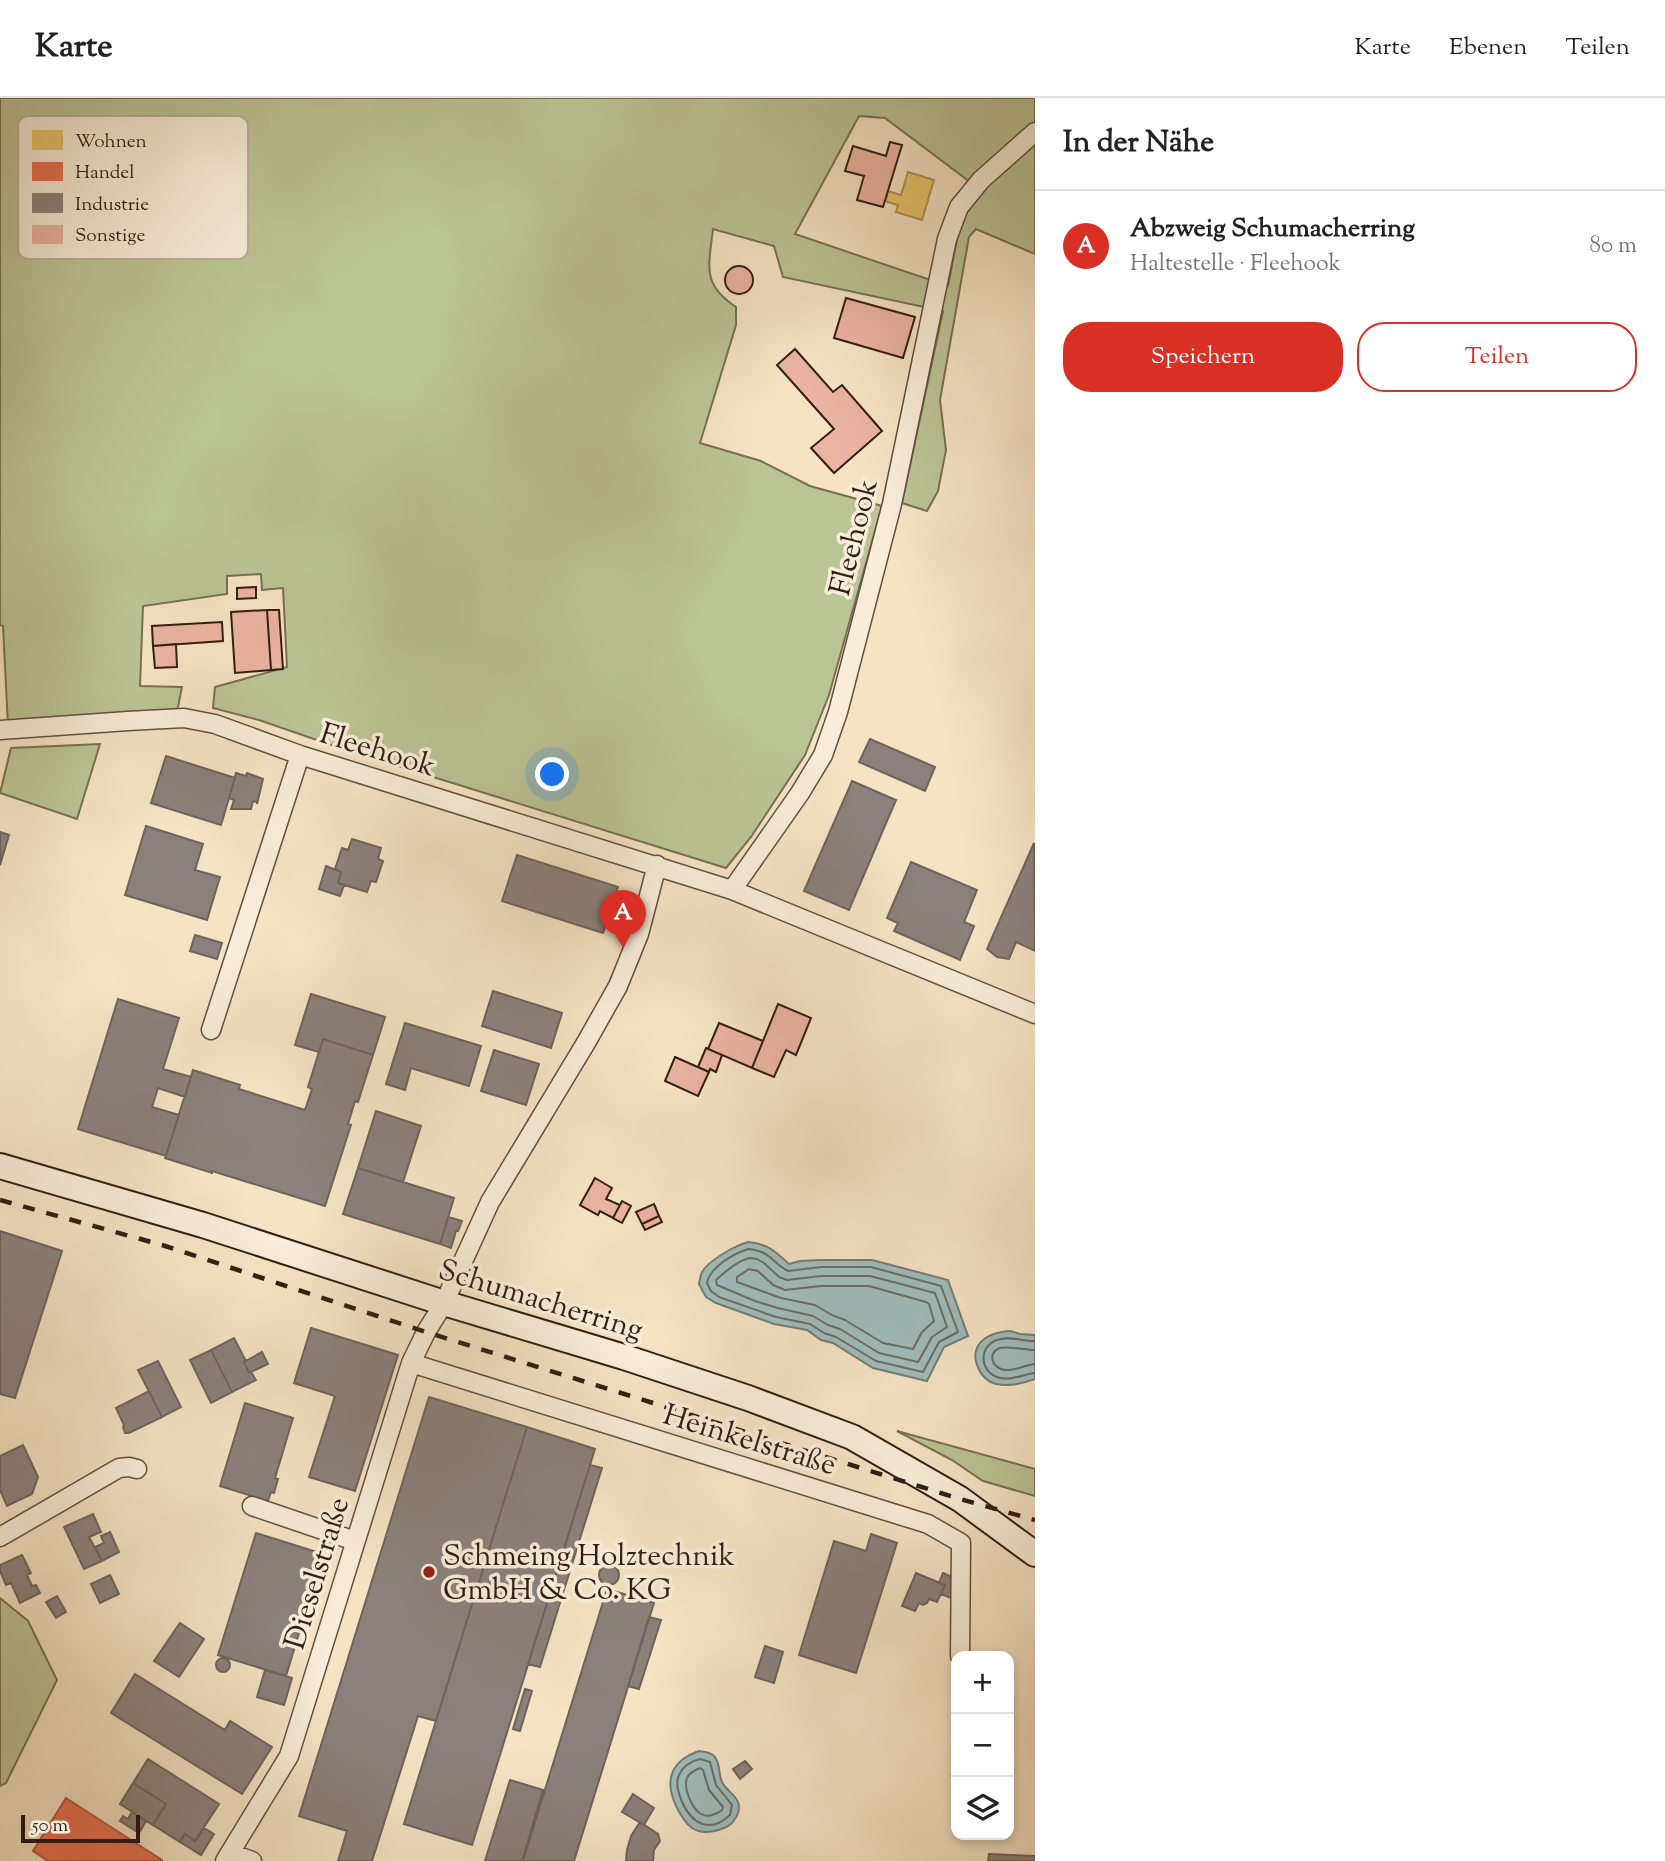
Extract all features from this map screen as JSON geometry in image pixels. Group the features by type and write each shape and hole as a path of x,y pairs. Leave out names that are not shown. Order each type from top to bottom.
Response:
{"main road":[{"name":"Schumacherring","path":"0,1166 203,1225 444,1303 624,1357 748,1398 852,1437 960,1499 1035,1555"}],"street":[{"name":"Fleehook","path":"732,890 800,793 823,755 838,712 892,504 947,239 959,207 981,180 1035,132"},
{"name":"Fleehook","path":"0,730 184,718 215,724 300,755 732,890 1035,1014"},
{"path":"211,1030 300,755"},
{"name":"Dieselstraße","path":"252,1861 227,1857 289,1756 411,1363 444,1303 490,1202 618,986 639,934 657,865"},
{"name":"Heinkelstraße","path":"411,1363 928,1524 961,1543 960,1651"},
{"path":"0,1537 118,1468 137,1469"},
{"path":"252,1506 355,1541"}],"green space":[{"path":"0,98 1035,98 1035,126 970,182 885,118 859,116 795,234 948,286 961,218 982,186 1035,138 1035,254 976,229 969,237 940,400 946,450 938,491 927,511 902,503 943,311 783,277 774,246 713,229 709,264 712,282 725,299 736,307 736,325 700,443 761,461 810,486 882,506 829,695 805,755 751,837 726,868 340,748 259,720 213,708 215,687 287,667 283,588 262,590 261,574 227,576 227,594 143,606 140,686 182,687 177,712 8,726 3,626 0,625"},
{"path":"100,744 77,819 0,793 11,748"},
{"path":"897,1431 1035,1469 1035,1496 983,1481 952,1460"},
{"path":"0,1598 28,1621 57,1680 6,1783 0,1786"}],"water":[{"path":"748,1242 771,1249 789,1264 820,1260 872,1260 948,1280 968,1336 944,1347 927,1381 873,1368 807,1330 774,1324 706,1297 699,1284 705,1267 723,1254"},
{"path":"1010,1331 1035,1335 1035,1379 1016,1384 996,1384 981,1373 976,1361 977,1349 983,1340 990,1336"},
{"path":"699,1751 714,1756 719,1765 722,1782 736,1799 739,1808 733,1822 712,1831 699,1831 687,1824 672,1797 672,1772 682,1760"}],"building: Wohnen":[{"path":"908,172 934,180 922,220 896,212 898,205 885,201 888,191 901,195"}],"building: Handel":[{"path":"66,1798 162,1861 48,1861 33,1851"}],"building: Industrie":[{"path":"870,739 935,767 925,791 859,762"},
{"path":"166,756 235,778 221,825 151,803"},
{"path":"236,773 246,776 247,773 263,779 257,804 253,801 251,809 231,809 234,800 229,798"},
{"path":"852,781 896,800 849,910 804,891"},
{"path":"146,826 203,844 195,870 220,877 207,920 125,895"},
{"path":"0,832 9,835 0,865"},
{"path":"352,839 381,848 378,859 383,861 376,882 371,881 367,892 338,883 341,872 335,869 342,848 348,850"},
{"path":"1034,843 1035,951 1016,942 1009,959 997,957 987,949"},
{"path":"517,855 618,887 603,933 502,901"},
{"path":"911,862 977,890 964,922 974,926 960,960 894,931 898,923 887,918"},
{"path":"326,866 341,872 338,883 344,885 340,896 319,889"},
{"path":"195,935 222,943 217,959 190,951"},
{"path":"493,991 562,1013 551,1048 482,1026"},
{"path":"311,994 385,1017 373,1055 323,1039 319,1052 295,1045"},
{"path":"118,999 179,1018 163,1069 191,1077 185,1097 158,1088 152,1107 179,1115 166,1156 78,1129"},
{"path":"405,1023 481,1046 469,1086 411,1068 405,1090 386,1084"},
{"path":"323,1039 373,1055 358,1102 355,1101 348,1124 351,1125 325,1206 165,1158 193,1070 240,1085 239,1089 305,1110 312,1089 308,1087"},
{"path":"494,1050 539,1064 526,1105 481,1091"},
{"path":"376,1111 421,1126 403,1182 358,1168"},
{"path":"358,1168 454,1198 440,1244 343,1214"},
{"path":"448,1217 462,1221 451,1248 440,1244"},
{"path":"0,1231 62,1251 15,1398 0,1394"},
{"path":"311,1328 398,1355 355,1491 309,1477 335,1396 294,1383"},
{"path":"234,1338 249,1373 251,1372 256,1380 232,1392 211,1350"},
{"path":"211,1350 232,1392 211,1403 190,1360"},
{"path":"262,1352 268,1364 249,1373 244,1362"},
{"path":"158,1361 181,1407 162,1417 138,1370"},
{"path":"149,1391 162,1417 125,1433 116,1408"},
{"name":"Schmeing Holztechnik GmbH & Co. KG","path":"429,1397 527,1427 436,1721 418,1716 372,1861 338,1861 347,1831 299,1816"},
{"path":"245,1403 293,1418 275,1478 278,1479 274,1493 271,1492 268,1501 220,1486"},
{"path":"527,1427 595,1449 472,1845 404,1824"},
{"path":"23,1445 38,1477 32,1494 7,1506 0,1490 0,1456"},
{"path":"590,1465 602,1468 540,1667 528,1664"},
{"path":"93,1514 101,1532 89,1537 102,1561 84,1569 64,1527"},
{"path":"110,1532 119,1552 102,1561 95,1547 104,1543 101,1536"},
{"path":"256,1533 323,1554 286,1676 218,1655"},
{"path":"871,1534 897,1543 856,1673 799,1655 834,1541 866,1551"},
{"path":"22,1555 31,1573 27,1575 32,1586 36,1585 40,1593 20,1603 11,1583 6,1585 0,1565"},
{"path":"609,1565 616,1568 619,1575 616,1582 609,1585 602,1582 599,1575 602,1568"},
{"path":"916,1573 945,1585 937,1602 929,1599 923,1605 919,1603 915,1611 902,1606"},
{"path":"943,1573 954,1578 953,1599 941,1594 945,1585 939,1583"},
{"path":"110,1575 119,1594 100,1603 91,1584"},
{"path":"607,1589 654,1603 574,1861 523,1861"},
{"path":"57,1596 66,1612 56,1618 46,1602"},
{"path":"649,1617 661,1620 639,1689 628,1686"},
{"path":"180,1623 204,1639 179,1677 154,1661"},
{"path":"765,1646 783,1652 774,1683 755,1677"},
{"path":"220,1658 226,1658 230,1665 226,1672 220,1672 216,1668 216,1662"},
{"path":"265,1670 292,1678 284,1705 257,1697"},
{"path":"135,1674 225,1730 230,1721 272,1747 242,1794 111,1713"},
{"path":"525,1689 532,1691 520,1731 513,1729"},
{"path":"148,1759 219,1804 195,1841 185,1834 180,1842 153,1825 166,1804 133,1783"},
{"path":"745,1761 752,1769 740,1779 733,1769"},
{"path":"510,1780 543,1790 522,1861 485,1861"},
{"path":"133,1783 166,1804 153,1825 120,1804"},
{"path":"633,1794 654,1808 644,1825 622,1812"},
{"path":"132,1812 146,1821 139,1833 120,1821 123,1816 128,1819"},
{"path":"640,1822 658,1834 660,1841 654,1850 653,1861 626,1861 631,1836"},
{"path":"204,1828 214,1834 201,1855 180,1842 185,1834 195,1841"},
{"path":"989,1854 1035,1856 1035,1861 988,1861"}],"building: Sonstige":[{"path":"890,142 902,145 883,207 857,200 864,176 845,171 853,146 886,156"},
{"path":"739,266 749,270 753,280 749,290 739,294 729,290 725,280 729,270"},
{"path":"846,298 915,317 903,358 834,338"},
{"path":"795,349 833,392 842,385 882,431 834,473 811,448 834,429 777,365"},
{"path":"256,587 256,598 237,599 237,588"},
{"path":"267,610 279,610 283,669 271,670"},
{"path":"267,610 271,670 235,673 231,612"},
{"path":"222,622 223,641 153,646 152,626"},
{"path":"176,644 177,667 155,668 153,646"},
{"path":"778,1004 811,1018 796,1055 786,1050 774,1077 752,1068"},
{"path":"719,1023 763,1041 752,1068 708,1049"},
{"path":"706,1048 722,1055 716,1072 698,1067"},
{"path":"675,1057 709,1072 698,1096 665,1081"},
{"path":"595,1178 612,1188 606,1199 620,1205 613,1218 600,1211 598,1215 580,1205"},
{"path":"622,1201 631,1206 622,1223 613,1218"},
{"path":"654,1204 659,1216 642,1224 636,1212"},
{"path":"659,1216 662,1222 645,1230 642,1224"}],"railway":[{"path":"0,1200 162,1245 426,1332 1035,1520"}],"place":[{"name":"Abzweig Schumacherring","path":"623,948"},
{"name":"Schmeing Holztechnik GmbH & Co. KG","path":"429,1572"}]}
